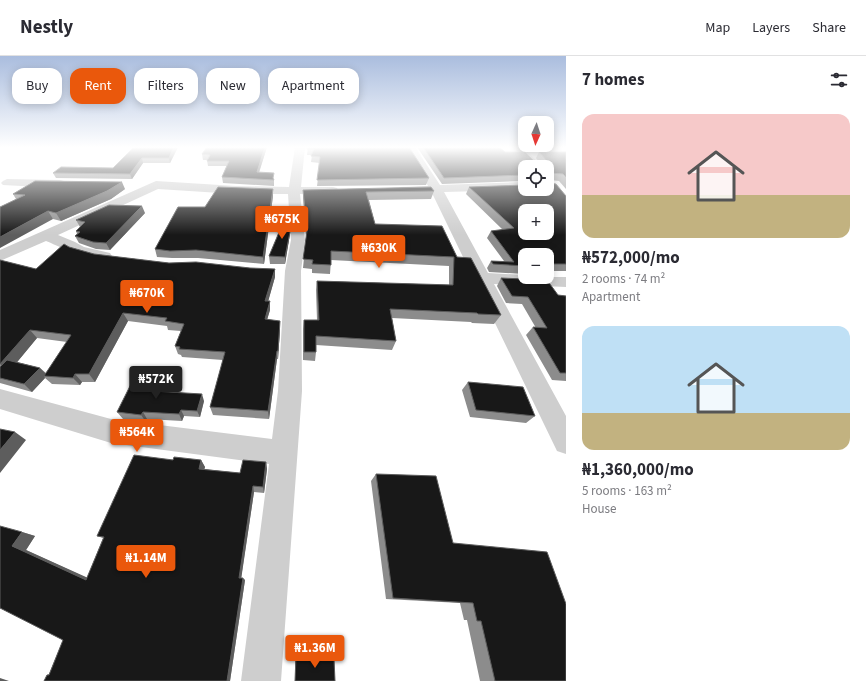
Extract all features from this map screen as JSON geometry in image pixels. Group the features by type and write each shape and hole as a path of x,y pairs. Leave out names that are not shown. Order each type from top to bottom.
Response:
{"street":[{"path":"261,681 290,392 286,271 298,240 294,192 296,176"},
{"path":"428,176 482,278 566,442"},
{"path":"7,183 68,184"},
{"path":"0,256 156,185"},
{"path":"128,186 156,185 294,192 342,191"},
{"path":"389,191 518,186"},
{"path":"44,235 70,244 79,251 118,258"},
{"path":"482,278 566,282"},
{"path":"0,399 111,431 285,453"}],"building":[{"path":"273,176 274,180 222,177"},
{"path":"318,176 428,176 429,178 317,180"},
{"path":"443,176 494,176 444,178"},
{"path":"35,181 122,182 107,191 56,213 48,211 0,237 0,207 25,195 13,194"},
{"path":"554,184 556,184 566,196 566,264 554,264 554,248 518,248 518,266 493,264 491,261 514,262 491,231 514,228 469,187 518,185 518,196 554,196"},
{"path":"218,187 273,189 263,257 196,250 170,251 155,249 178,207 205,207"},
{"path":"431,187 434,191 366,192 375,224 442,226 457,257 471,258 501,315 390,309 396,341 316,336 316,352 304,352 304,320 319,320 317,281 453,285 454,257 331,251 331,265 312,264 313,260 303,259 307,231 303,190"},
{"path":"109,205 142,206 106,243 93,242 75,236 80,232 76,231 85,222 76,220"},
{"path":"288,211 290,232 285,257 269,256"},
{"path":"64,244 69,247 94,254 169,263 196,262 250,268 275,269 265,301 270,301 265,319 280,321 278,351 268,411 210,407 225,352 179,349 180,347 175,346 184,324 165,321 167,318 123,313 89,374 75,374 73,378 44,376 71,335 30,330 0,364 0,260 36,269"},
{"path":"501,278 518,279 518,284 550,284 558,295 566,296 566,373 560,373 533,327 547,328 528,297 512,296"},
{"path":"7,360 40,368 24,384 0,378 0,367"},
{"path":"134,378 157,380 152,391 202,394 197,411 181,410 179,414 143,412 141,415 117,412"},
{"path":"468,382 523,387 535,416 476,410"},
{"path":"0,429 15,432 0,450"},
{"path":"134,455 173,460 174,457 201,460 199,469 240,473 243,460 266,462 263,487 253,486 239,578 243,578 227,681 44,681 47,675 49,675 63,640 0,608 0,526 22,532 12,546 86,580 104,537 97,536"},
{"path":"376,474 436,476 453,543 547,552 566,604 566,681 495,681 481,621 477,621 473,603 393,598"},
{"path":"296,656 334,659 335,681 295,681"}]}
